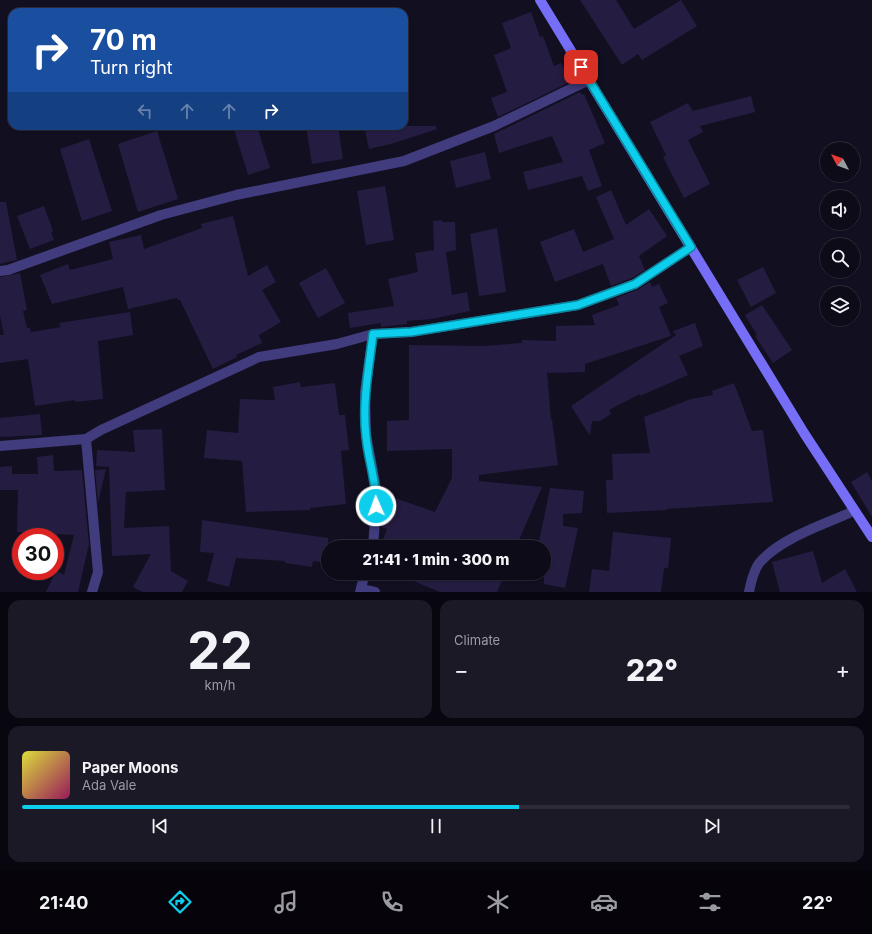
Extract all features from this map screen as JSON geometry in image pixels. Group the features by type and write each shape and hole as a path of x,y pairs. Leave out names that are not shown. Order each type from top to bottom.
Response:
{"street":[{"path":"540,0 735,320 854,511 872,537"},
{"path":"0,271 8,270 60,252 118,229 162,215 236,195 404,161 494,126 589,80"},
{"path":"0,446 86,439 101,430 259,357 337,344 373,334 411,332 578,305 635,284 691,247"},
{"path":"373,334 366,399 366,436 377,494 374,540"},
{"path":"86,439 98,572 92,592"},
{"path":"749,592 751,580 761,561 788,541 854,511"},
{"path":"363,580 360,590 375,592"}],"building":[{"path":"580,0 616,0 634,29 681,0 697,26 642,60 638,54 622,65"},
{"path":"531,12 540,37 543,36 554,66 561,63 572,81 498,117 491,98 507,92 494,55 511,48 502,23"},
{"path":"580,92 582,95 584,94 605,143 589,150 602,186 588,191 582,176 528,190 523,172 563,162 552,136 499,153 494,134"},
{"path":"751,96 755,112 700,126 703,132 688,140 710,184 684,198 663,157 666,155 650,122 688,103 693,111"},
{"path":"408,126 436,126 437,129 391,144 369,149 365,130 408,130"},
{"path":"234,130 258,130 270,168 248,175"},
{"path":"307,130 339,130 343,159 312,164"},
{"path":"157,131 178,199 138,212 118,144"},
{"path":"89,139 112,211 82,221 60,149"},
{"path":"485,152 491,179 456,188 450,161"},
{"path":"385,186 394,240 366,245 357,191"},
{"path":"611,190 626,225 649,209 667,236 639,256 645,270 632,278 611,286 603,264 555,282 540,242 574,229 583,252 614,239 596,197"},
{"path":"0,202 6,202 17,260 0,264"},
{"path":"44,206 53,231 51,232 54,240 30,249 17,216"},
{"path":"233,216 248,276 267,265 276,282 262,290 281,322 259,335 262,343 236,355 237,357 213,369 180,300 177,298 128,309 123,287 52,304 40,275 68,264 70,270 113,259 109,242 141,235 144,249 202,228 201,224"},
{"path":"442,220 442,222 455,222 456,250 446,252 452,295 467,292 470,311 432,319 407,321 407,324 381,327 381,323 350,328 348,313 394,306 388,279 418,272 415,253 434,250 433,221"},
{"path":"497,228 506,292 479,296 470,234"},
{"path":"763,267 776,293 751,307 737,280"},
{"path":"326,268 345,303 318,318 299,283"},
{"path":"20,273 27,310 23,311 27,328 30,328 31,332 61,327 59,323 130,312 133,335 98,341 103,399 75,402 75,400 35,406 28,359 0,363 0,335 4,335 0,316 0,277"},
{"path":"650,282 652,287 659,284 668,303 659,307 671,336 585,364 585,372 548,373 547,371 551,420 552,419 558,465 479,475 479,481 542,487 519,540 383,540 387,529 381,527 392,497 435,512 452,478 452,449 387,451 387,421 409,420 409,345 483,346 522,343 522,340 556,341 556,326 595,325 592,315 619,305 616,298 637,290"},
{"path":"762,305 792,350 773,363 755,336 757,335 745,315"},
{"path":"695,323 703,346 679,356 688,375 640,396 640,394 609,410 611,414 600,421 592,421 590,436 571,406 676,335 673,331"},
{"path":"300,382 301,387 335,383 339,415 345,415 349,450 341,451 346,504 310,508 310,510 246,512 242,461 204,458 207,430 238,433 240,399 275,400 273,387"},
{"path":"734,383 752,431 763,430 773,502 607,513 606,480 613,480 612,454 650,453 644,417 691,399 713,395 712,391"},
{"path":"40,414 42,435 0,437 0,418"},
{"path":"162,429 165,490 126,492 124,528 169,526 171,571 188,581 182,592 143,592 133,587 151,554 112,556 109,467 96,466 97,450 135,452 133,430"},
{"path":"53,455 54,471 82,470 89,544 78,592 46,592 52,580 64,580 74,535 64,534 64,528 17,528 18,490 0,490 0,467 12,466 12,474 38,474 37,457"},
{"path":"106,469 98,503 95,470"},
{"path":"867,472 872,481 872,517 851,482"},
{"path":"550,488 584,491 582,513 563,514 563,526 578,528 565,588 544,584 544,580 551,580 551,540 539,540"},
{"path":"202,520 328,538 328,540 321,540 321,562 313,561 312,567 285,563 285,561 236,558 229,587 207,581 214,553 200,552"},
{"path":"613,532 671,538 668,568 664,568 661,592 589,592 592,569 609,571"},
{"path":"813,551 822,583 845,569 857,592 780,592 772,562"},
{"path":"411,580 502,580 497,592 440,592"}],"route":[{"path":"376,506 377,494 366,436 366,392 373,334 411,332 578,305 635,284 691,247 581,67"}]}
